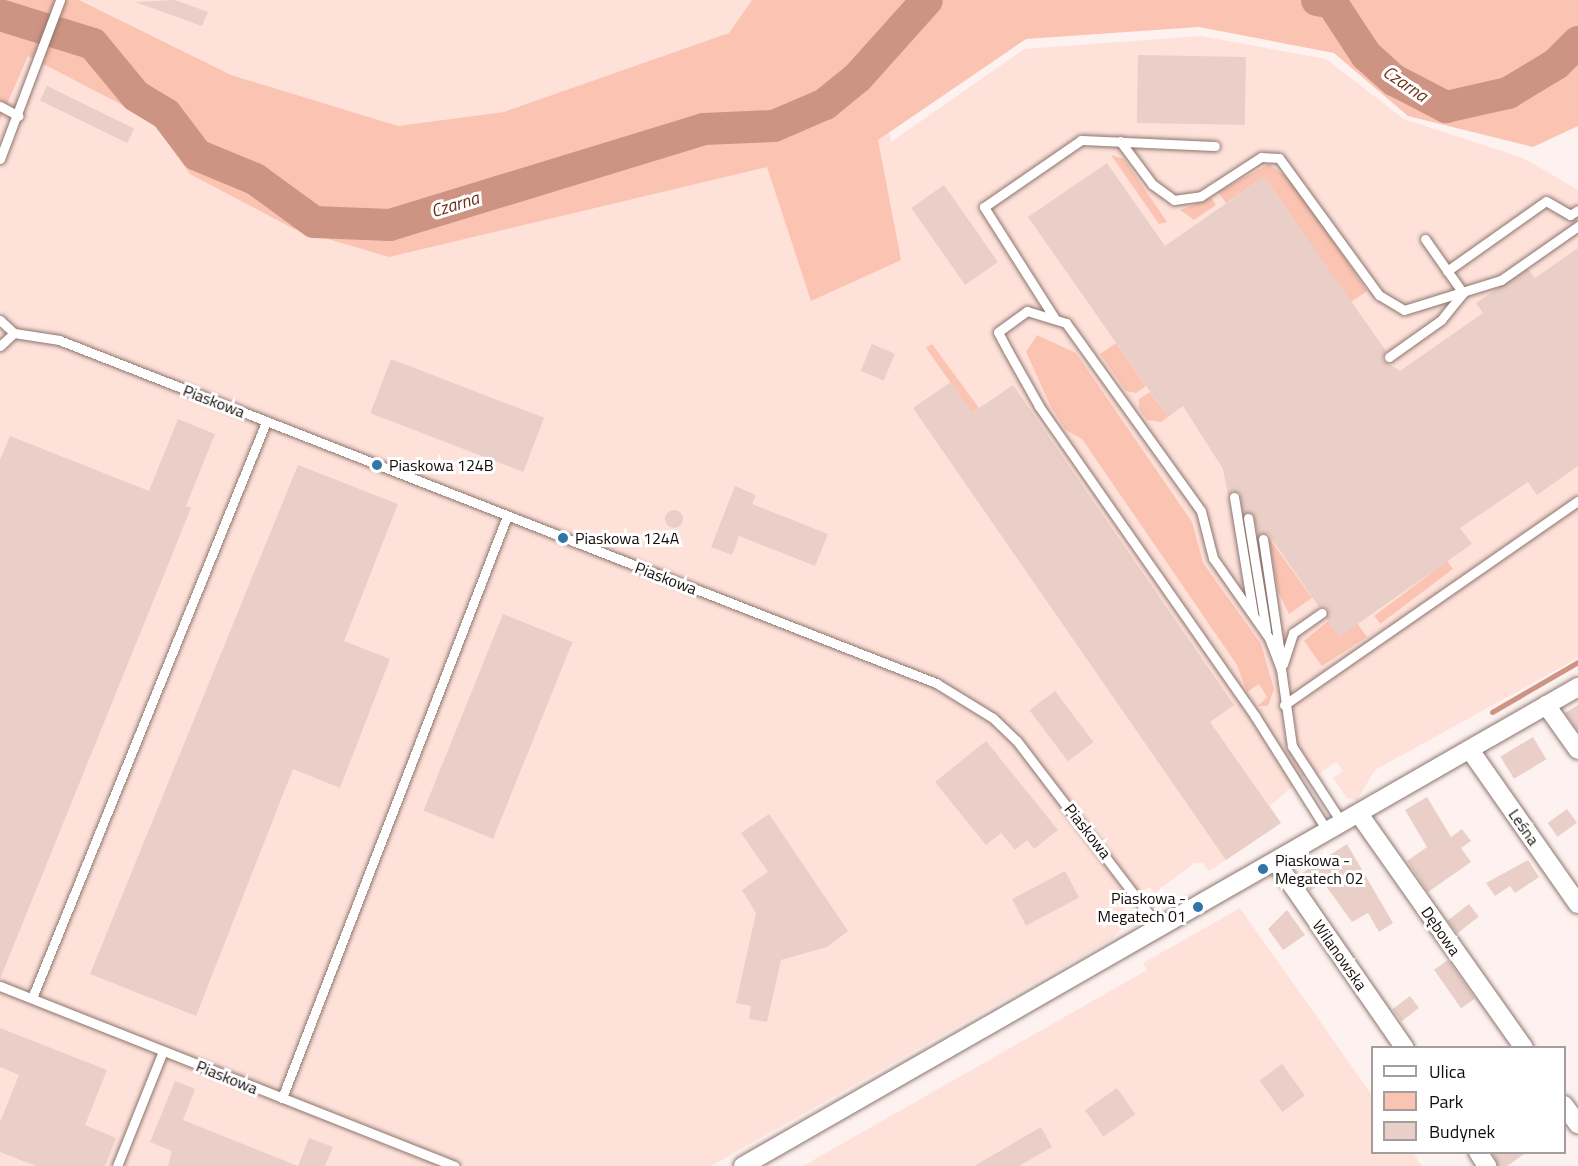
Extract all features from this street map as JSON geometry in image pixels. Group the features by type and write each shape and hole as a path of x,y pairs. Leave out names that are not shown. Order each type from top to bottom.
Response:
{"street":[{"path":"744,1166 1578,687"},
{"path":"1546,705 1578,750"},
{"name":"Leśna","path":"1470,750 1578,904"},
{"name":"Dębowa","path":"1359,814 1523,1046"},
{"name":"Wilanowska","path":"1276,862 1404,1046"},
{"path":"1566,1108 1578,1124"}],"lane":[{"path":"0,159 20,116 60,0"},
{"path":"0,106 20,116"},
{"path":"1055,319 984,207 1082,140 1215,146"},
{"path":"1120,141 1152,184 1174,200 1201,196 1261,157 1279,158 1386,302 1414,310 1502,280 1578,226"},
{"path":"1448,272 1546,201 1575,215"},
{"path":"1425,239 1463,293"},
{"path":"1389,357 1441,320 1463,293"},
{"path":"1281,669 1267,635 1213,558 1201,511 1066,323 1027,311 998,332 1039,406 1335,828"},
{"path":"0,320 14,333 0,346"},
{"name":"Piaskowa","path":"14,333 59,340 965,699 1017,741 1160,929"},
{"path":"32,998 266,422"},
{"path":"1234,497 1253,615"},
{"path":"1284,705 1578,501"},
{"path":"282,1098 507,516"},
{"path":"1248,518 1267,635"},
{"path":"1263,539 1284,705 1292,746 1335,828"},
{"path":"1281,669 1293,633 1322,613"},
{"name":"Piaskowa","path":"0,986 455,1166"},
{"path":"117,1166 163,1051"}],"shaded area":[{"path":"0,0 864,0 891,142 1024,49 1201,36 1326,59 1404,119 1523,158 1578,190 1578,658 1375,770 1357,800 1347,798 1333,778 1343,771 1336,762 1317,775 1313,769 1270,806 1281,823 1209,871 1203,863 1194,863 1155,893 1149,887 1125,906 1124,925 1112,939 711,1166 0,1166"},
{"path":"1240,908 1371,1094 1371,1154 1414,1154 1422,1166 803,1166 1147,970 1143,963"}],"green space":[{"path":"0,0 79,0 231,75 398,126 504,112 729,33 752,0 1578,0 1578,126 1533,147 1408,116 1334,53 1199,27 1026,39 878,140 901,260 811,301 767,167 389,257 294,229 190,174 151,120 28,56 0,120"},
{"path":"1111,155 1124,159 1167,222 1159,224"},
{"path":"1269,164 1294,183 1367,291 1351,302 1264,177 1226,203 1218,192"},
{"path":"1211,198 1216,205 1194,220 1180,210"},
{"path":"1037,335 1076,353 1192,522 1203,563 1261,644 1274,689 1268,706 1258,706 1267,697 1259,684 1247,692 1237,665 1082,439 1066,430 1051,407 1026,352"},
{"path":"1116,343 1146,386 1136,393 1126,391 1100,354"},
{"path":"932,344 979,408 972,413 926,348"},
{"path":"1150,392 1168,417 1161,422 1147,420 1139,409 1139,399"},
{"path":"1269,538 1312,598 1289,614 1278,591"},
{"path":"1447,561 1453,569 1380,624 1374,616"},
{"path":"1328,621 1339,636 1357,623 1367,637 1322,666 1304,641"}],"building":[{"path":"175,0 208,12 202,26 135,2"},
{"path":"1138,55 1246,57 1245,125 1137,123"},
{"path":"47,86 134,129 127,143 40,100"},
{"path":"1107,163 1165,246 1264,177 1386,351 1383,360 1400,371 1483,313 1476,303 1528,269 1535,278 1578,248 1578,466 1537,495 1528,482 1460,528 1472,544 1339,637 1326,618 1327,609 1319,607 1268,534 1258,535 1254,516 1243,513 1240,493 1228,495 1223,469 1183,406 1168,417 1028,217"},
{"path":"944,185 998,262 965,285 911,208"},
{"path":"872,344 895,354 884,380 861,371"},
{"path":"391,359 544,418 523,472 370,413"},
{"path":"951,382 972,413 1013,385 1234,705 1210,722 1281,823 1226,860 913,408"},
{"path":"178,419 215,434 186,506 191,508 0,979 0,460 10,436 149,491"},
{"path":"298,465 398,504 344,641 390,659 340,788 293,769 196,1016 90,974"},
{"path":"735,486 756,495 752,504 828,534 815,566 739,536 732,555 711,547"},
{"path":"674,510 682,515 683,519 678,527 674,528 666,523 665,519 670,511"},
{"path":"503,614 573,642 493,839 424,811"},
{"path":"1055,691 1094,742 1068,761 1029,710"},
{"path":"1578,705 1578,731 1565,713"},
{"path":"1533,737 1546,759 1514,779 1500,757"},
{"path":"986,741 1058,830 1034,849 1027,840 1015,850 1001,833 986,845 935,782"},
{"path":"1427,797 1451,837 1462,829 1471,841 1461,848 1471,862 1428,892 1407,861 1427,847 1405,810"},
{"path":"1567,809 1577,823 1558,837 1548,823"},
{"path":"769,814 848,931 827,947 781,960 767,1022 749,1019 751,1006 736,1003 756,913 742,890 768,872 741,833"},
{"path":"1347,844 1393,923 1379,932 1368,913 1352,922 1323,882 1310,891 1299,875"},
{"path":"1528,860 1539,877 1515,893 1510,886 1495,896 1486,883"},
{"path":"1065,871 1079,897 1026,926 1012,899"},
{"path":"1469,904 1479,917 1458,933 1448,921"},
{"path":"1287,910 1305,935 1283,950 1268,929"},
{"path":"1448,960 1475,999 1461,1008 1434,970"},
{"path":"1410,996 1419,1008 1401,1021 1392,1009"},
{"path":"0,1028 107,1070 85,1125 116,1138 105,1166 36,1166 0,1152 0,1122 19,1075 0,1067"},
{"path":"1282,1064 1305,1096 1282,1112 1259,1080"},
{"path":"175,1081 195,1089 183,1120 298,1166 168,1166 172,1151 150,1142"},
{"path":"1117,1088 1135,1114 1103,1137 1085,1110"},
{"path":"1041,1127 1052,1147 1019,1166 974,1166"},
{"path":"309,1138 333,1147 325,1166 298,1166"},
{"path":"1493,1154 1524,1154 1507,1166 1498,1166"}],"waterway":[{"name":"Czarna","path":"0,15 93,44 136,96 166,114 197,155 255,179 314,222 390,225 704,129 774,126 825,104 858,77 927,0"},
{"name":"Czarna","path":"1317,0 1332,3 1366,55 1394,80 1446,107 1508,93 1556,64 1578,42"},
{"path":"1492,712 1578,662"}],"place":[{"name":"Piaskowa 124B","path":"377,465"},
{"name":"Piaskowa 124A","path":"563,538"},
{"name":"Piaskowa - Megatech 02","path":"1263,869"},
{"name":"Piaskowa - Megatech 01","path":"1198,907"}]}
